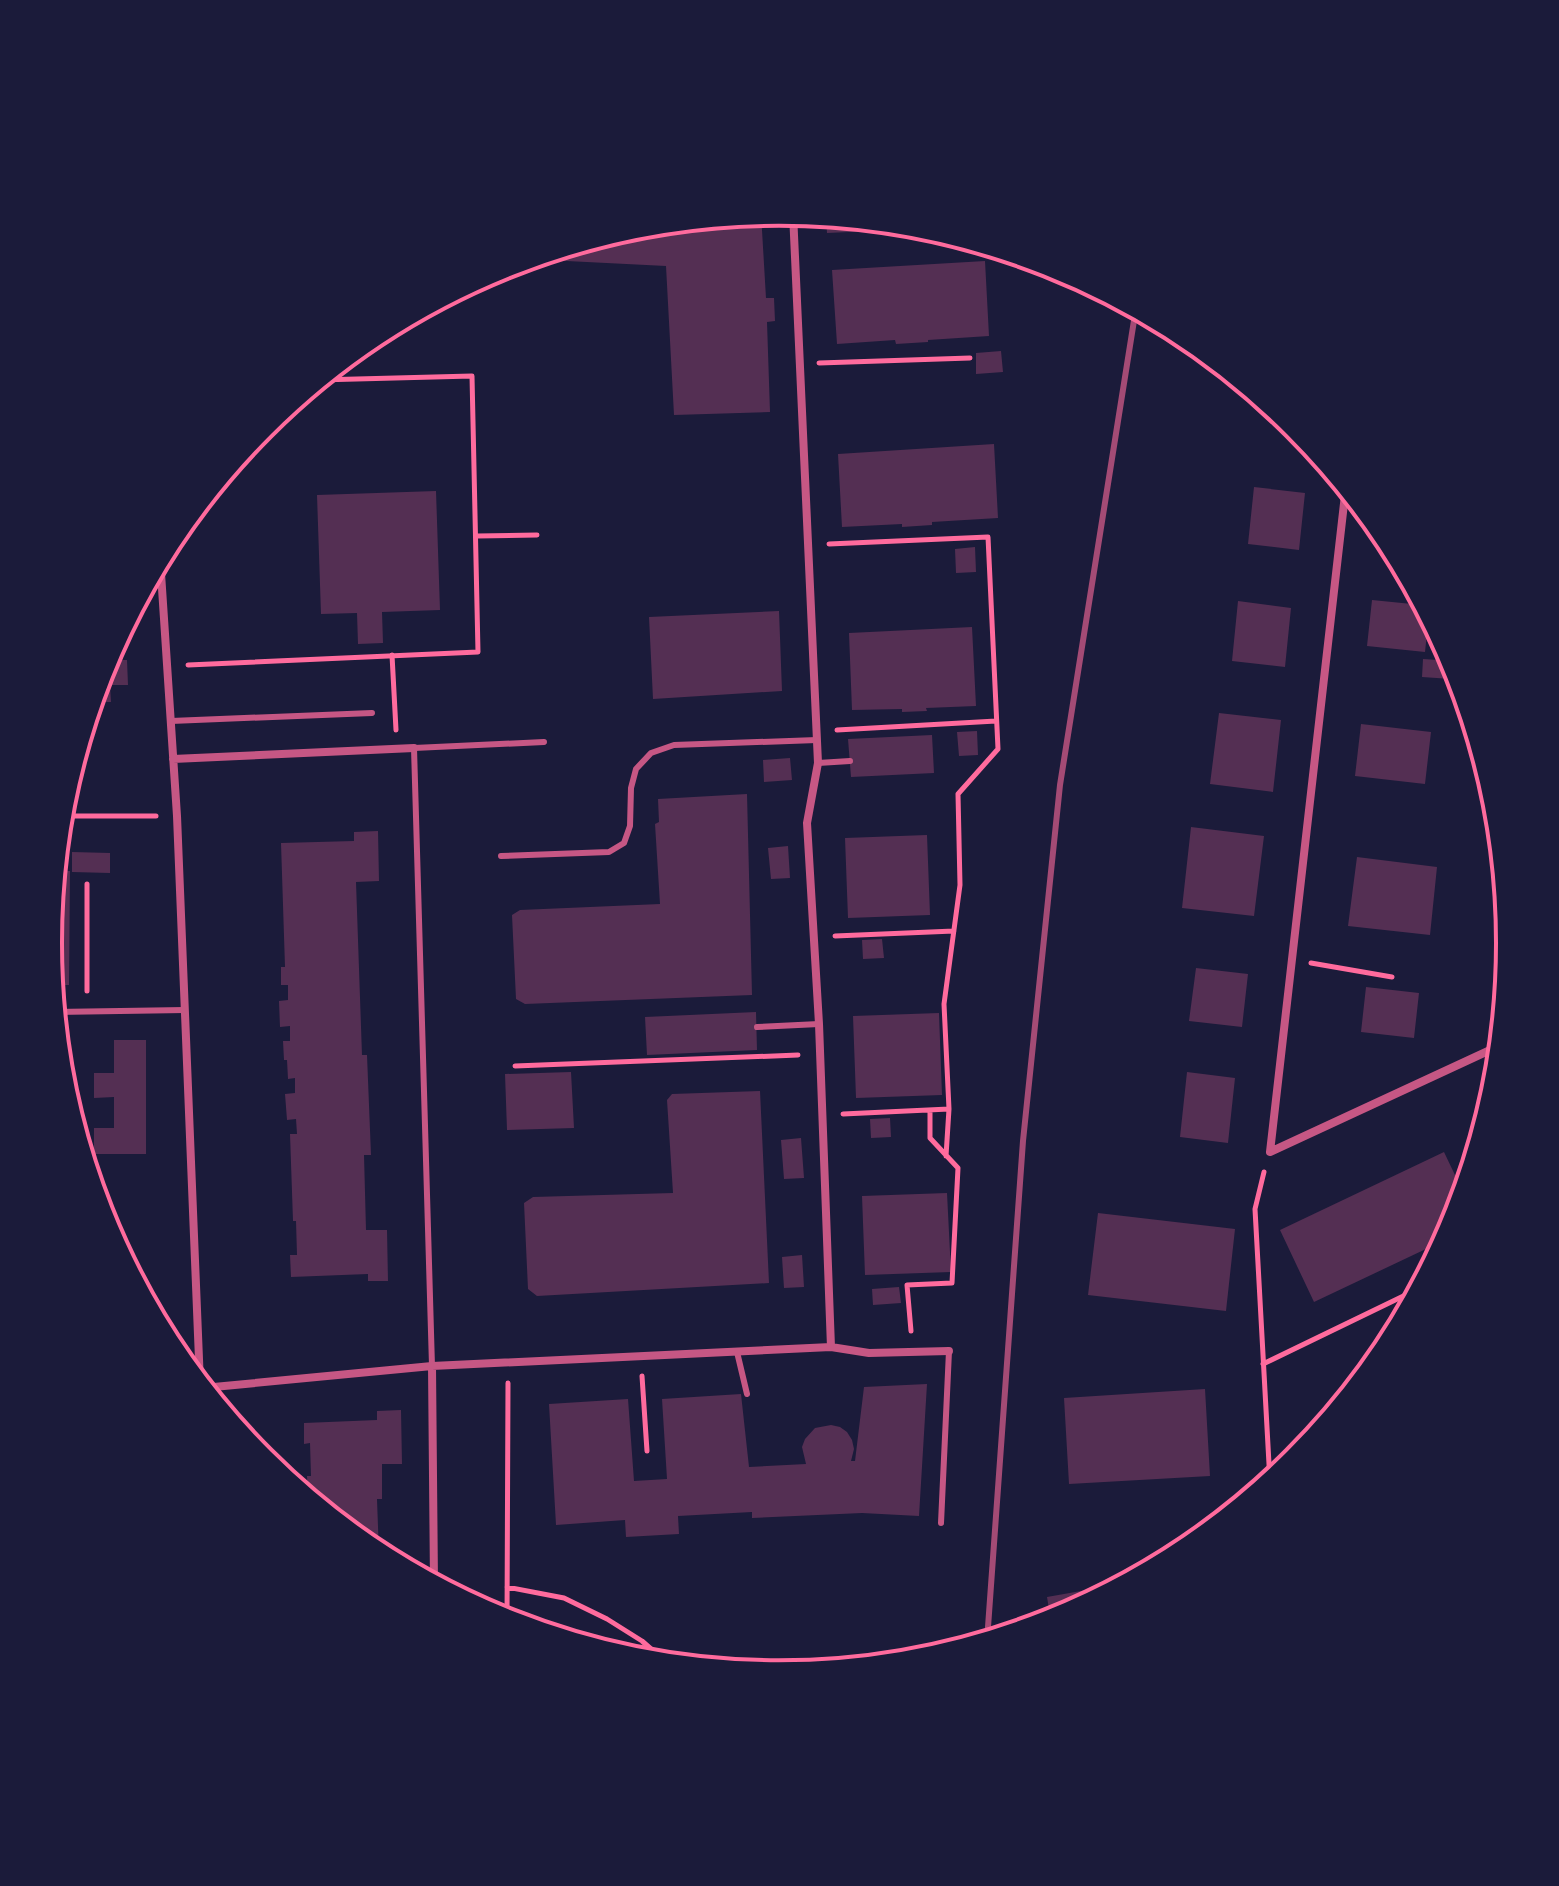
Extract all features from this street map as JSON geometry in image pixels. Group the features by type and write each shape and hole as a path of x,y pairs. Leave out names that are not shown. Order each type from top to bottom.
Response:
{"street":[{"path":"794,226 818,763 807,823 819,1024 831,1347"},
{"path":"1270,1152 1344,500"},
{"path":"161,579 177,816 200,1366"},
{"path":"173,759 414,748"},
{"path":"1270,1152 1489,1051"},
{"path":"214,1385 432,1366 831,1347 869,1353 949,1351"},
{"path":"432,1366 434,1571"}],"lane":[{"path":"171,721 372,713"},
{"path":"501,856 609,852 624,843 630,826 631,788 636,769 651,753 674,745 817,736"},
{"path":"432,1366 414,748 544,742"},
{"path":"818,763 850,761"},
{"path":"66,1012 185,1010"},
{"path":"757,1027 819,1024"},
{"path":"941,1523 949,1351"},
{"path":"737,1352 747,1394"}],"path":[{"path":"800,363 970,358"},
{"path":"167,666 478,652 472,376 336,380"},
{"path":"477,536 537,535"},
{"path":"808,545 988,537 998,749 958,794 960,885 944,1004 949,1109 946,1156"},
{"path":"392,655 397,749"},
{"path":"817,736 996,721"},
{"path":"74,816 177,816"},
{"path":"87,884 87,1012"},
{"path":"814,937 954,931"},
{"path":"1292,959 1392,977"},
{"path":"515,1066 819,1055"},
{"path":"822,1115 949,1109"},
{"path":"913,1352 907,1285 952,1283 958,1168 930,1138 930,1110"},
{"path":"1269,1467 1255,1209 1270,1152"},
{"path":"1263,1364 1404,1296"},
{"path":"640,1356 647,1451"},
{"path":"507,1607 508,1362"},
{"path":"507,1587 564,1598 607,1619 651,1649"}],"building":[{"path":"762,226 766,298 774,298 775,321 767,322 770,412 674,415 666,266 560,261 640,239"},
{"path":"827,227 866,231 827,233"},
{"path":"985,261 989,336 896,344 895,340 837,344 832,270"},
{"path":"1001,351 1003,372 976,374 976,353"},
{"path":"994,444 998,518 902,527 902,524 842,527 838,454"},
{"path":"1254,487 1305,493 1299,550 1248,544"},
{"path":"436,491 440,610 382,612 383,643 358,644 357,613 321,614 317,495"},
{"path":"975,547 976,572 956,573 955,549"},
{"path":"1372,600 1411,604 1427,634 1425,652 1367,646"},
{"path":"1238,601 1291,608 1285,667 1232,661"},
{"path":"779,611 782,691 653,699 649,617"},
{"path":"972,627 976,706 902,712 902,709 852,710 849,633"},
{"path":"1423,659 1438,660 1446,679 1422,677"},
{"path":"121,660 127,660 128,685 110,685"},
{"path":"110,686 111,702 104,702"},
{"path":"1219,713 1281,720 1273,792 1210,784"},
{"path":"1361,724 1431,732 1425,784 1355,776"},
{"path":"977,731 978,755 959,756 957,732"},
{"path":"932,735 934,773 851,777 848,739"},
{"path":"790,758 792,780 764,782 763,760"},
{"path":"747,794 752,995 525,1004 516,999 512,915 520,910 660,904 655,824 659,822 658,799"},
{"path":"1191,827 1264,836 1254,916 1182,908"},
{"path":"378,831 379,881 356,882 362,1055 367,1055 371,1155 364,1155 366,1230 387,1230 388,1281 368,1281 368,1274 291,1277 290,1255 297,1255 290,1134 297,1134 296,1119 287,1120 285,1094 295,1093 295,1078 288,1079 287,1060 284,1060 283,1041 290,1041 290,1026 280,1027 279,1001 288,1000 288,985 281,985 281,967 285,967 281,843 354,841 354,832"},
{"path":"927,835 930,915 848,918 845,838"},
{"path":"788,846 790,878 771,879 768,848"},
{"path":"72,852 110,853 110,873 72,872"},
{"path":"1357,857 1437,867 1430,935 1348,926"},
{"path":"66,871 70,871 69,985 64,985 62,943"},
{"path":"882,939 884,958 863,959 862,940"},
{"path":"1196,968 1248,974 1242,1027 1189,1021"},
{"path":"1366,987 1419,993 1414,1038 1361,1032"},
{"path":"756,1012 757,1050 647,1055 645,1017"},
{"path":"939,1013 942,1095 856,1098 853,1016"},
{"path":"114,1040 146,1040 146,1154 94,1154 94,1128 114,1128 114,1097 94,1098 94,1073 114,1073"},
{"path":"571,1072 574,1128 507,1130 505,1074"},
{"path":"1187,1072 1235,1078 1228,1143 1180,1137"},
{"path":"760,1091 769,1283 537,1296 528,1289 524,1203 533,1197 673,1193 667,1100 672,1094"},
{"path":"890,1118 891,1137 871,1138 870,1119"},
{"path":"801,1138 804,1178 784,1179 781,1140"},
{"path":"1444,1152 1457,1179 1429,1248 1314,1302 1280,1230"},
{"path":"947,1193 951,1272 865,1275 862,1196"},
{"path":"1098,1213 1235,1229 1226,1311 1088,1295"},
{"path":"802,1255 804,1287 784,1288 782,1257"},
{"path":"899,1287 901,1303 873,1305 872,1289"},
{"path":"927,1384 919,1516 862,1513 752,1518 752,1512 678,1516 679,1534 626,1537 625,1520 556,1525 549,1404 628,1399 634,1481 667,1479 662,1399 741,1394 749,1467 806,1464 802,1447 805,1439 815,1428 831,1425 847,1432 854,1449 851,1461 855,1461 864,1387"},
{"path":"1205,1389 1210,1476 1069,1484 1064,1398"},
{"path":"401,1410 402,1464 382,1464 382,1499 377,1499 378,1538 307,1483 307,1476 311,1476 310,1443 304,1444 304,1423 377,1420 377,1411"},
{"path":"1093,1589 1049,1608 1047,1597"}],"railway":[{"path":"988,1629 1023,1141 1060,785 1134,320"}]}
